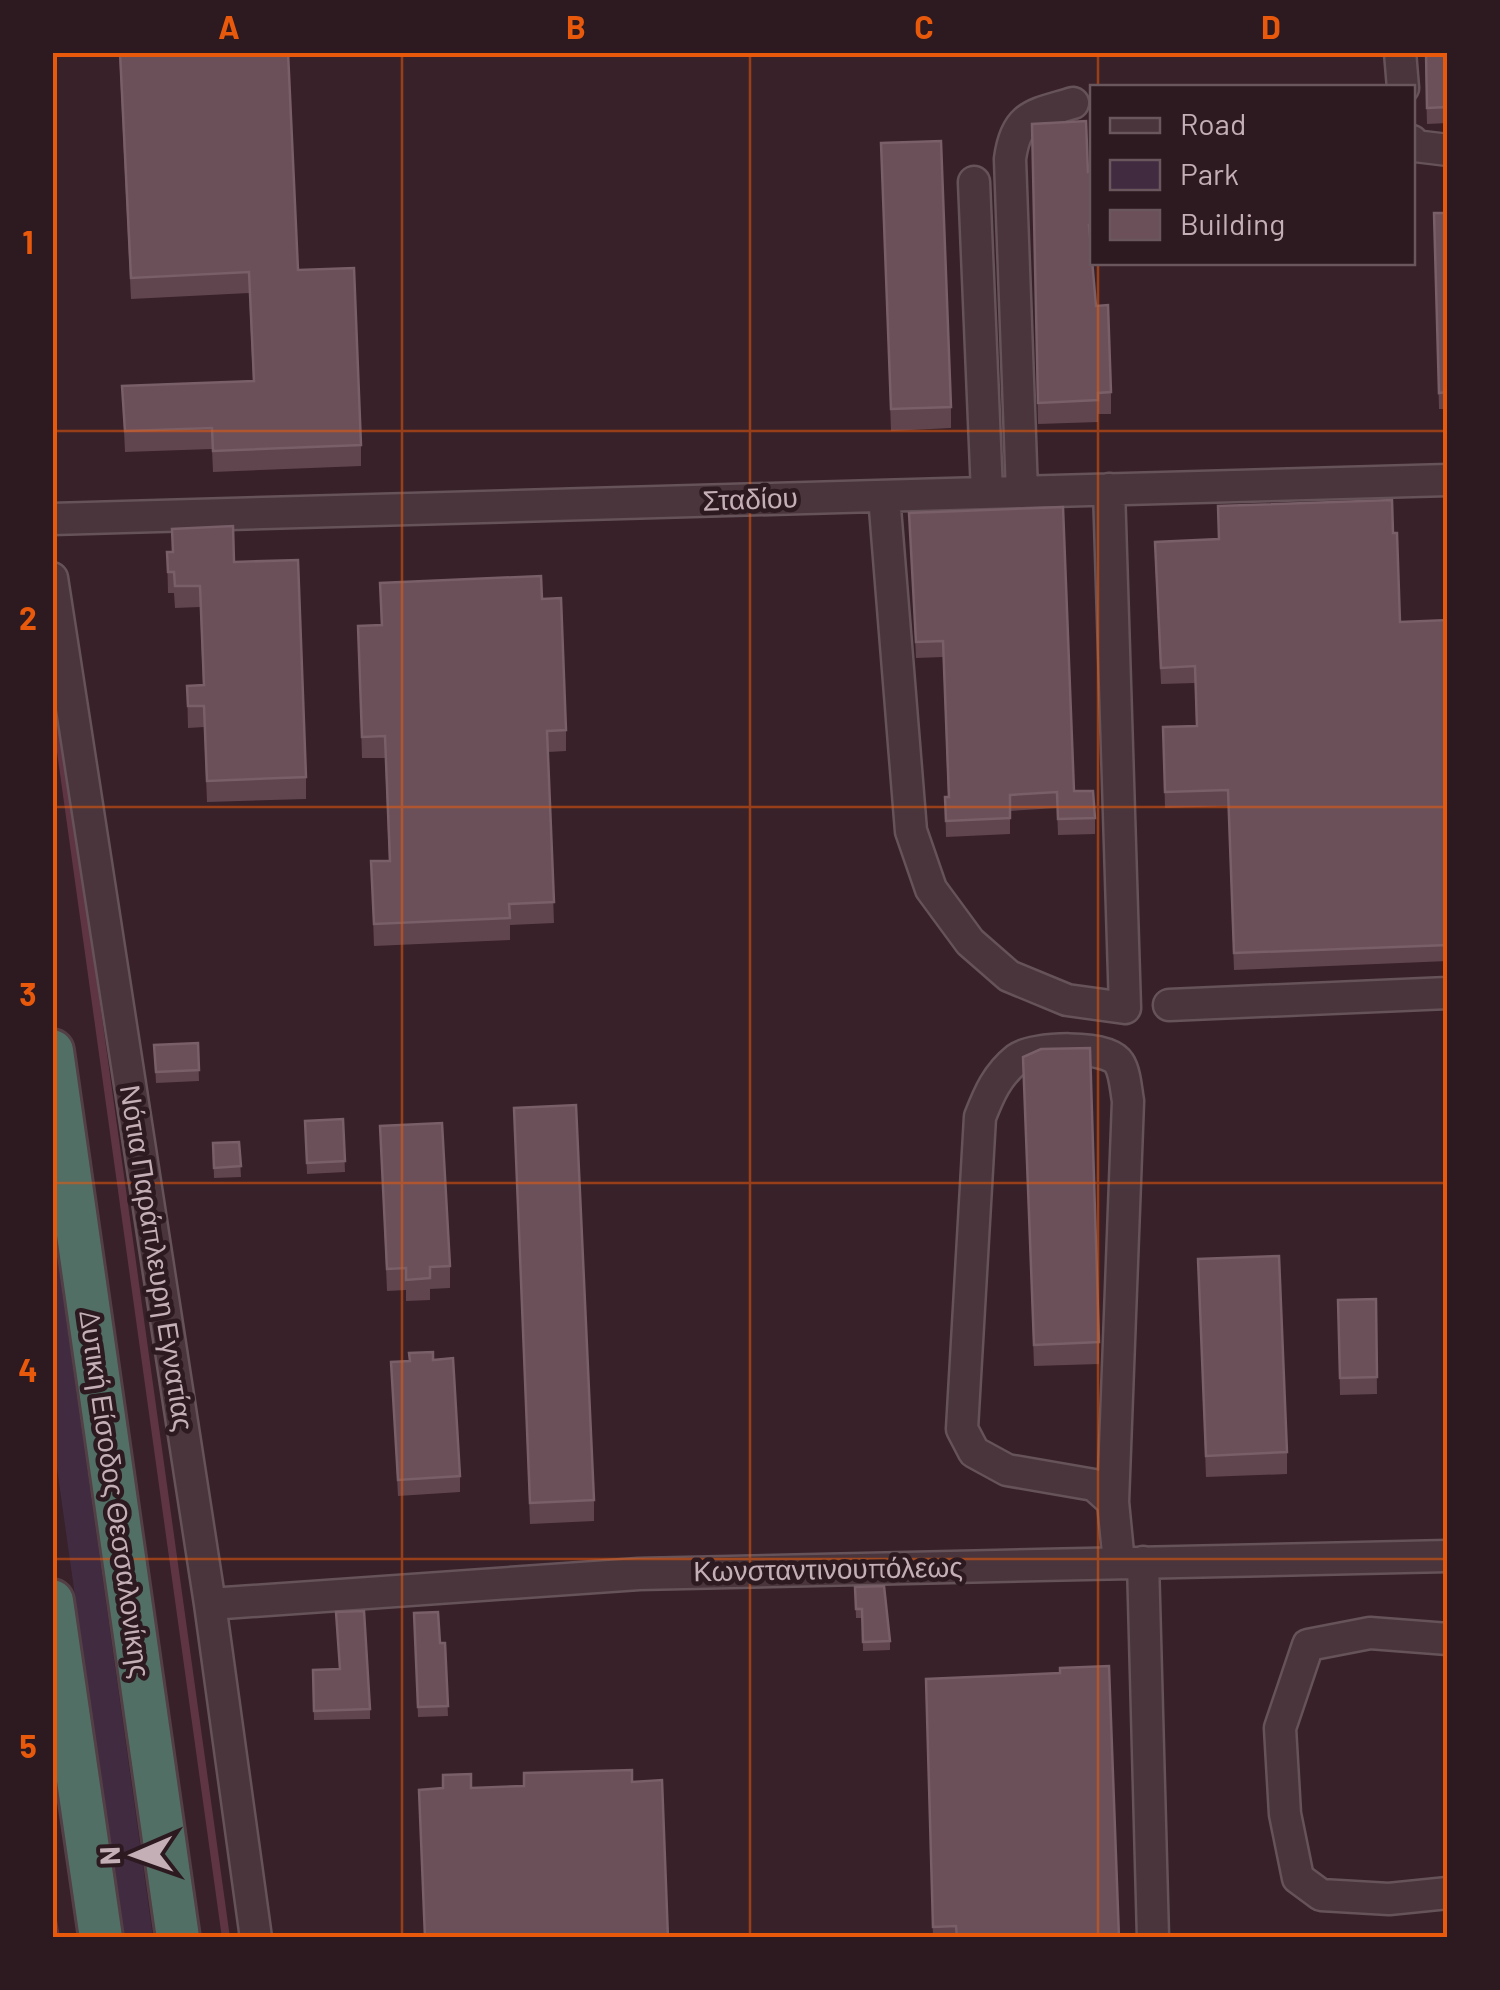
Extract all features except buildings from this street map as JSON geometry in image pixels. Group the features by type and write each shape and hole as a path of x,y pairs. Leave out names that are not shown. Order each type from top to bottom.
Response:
{"highway":[{"name":"Δυτική Είσοδος Θεσσαλονίκης","path":"52,1051 178,1938"},
{"path":"52,1601 101,1938"}],"street":[{"path":"1400,52 1403,85"},
{"path":"1022,492 1010,159 1019,126 1029,116 1073,103"},
{"path":"1415,146 1448,150"},
{"path":"974,182 987,492"},
{"name":"Σταδίου","path":"52,518 1448,480"},
{"path":"884,496 911,830 932,889 970,942 1009,976 1067,1000 1125,1008 1109,489"},
{"name":"Νότια Παράπλευρη Εγνατίας","path":"52,578 210,1604 256,1938"},
{"path":"1169,1005 1448,992"},
{"path":"1113,1502 1094,1485 1007,1470 974,1452 962,1429 980,1117 992,1084 1020,1056 1047,1051 1104,1050 1119,1062 1128,1101 1113,1502 1131,1562 1153,1938"},
{"name":"Κωνσταντινουπόλεως","path":"210,1604 639,1574 1448,1556"},
{"path":"1448,1640 1370,1633 1308,1645 1280,1728 1285,1814 1298,1878 1322,1895 1389,1899 1448,1893"}],"green space":[{"path":"52,1226 153,1937 123,1937 53,1440"}],"waterway":[{"path":"52,687 226,1938"},
{"path":"52,1914 56,1938"}]}
